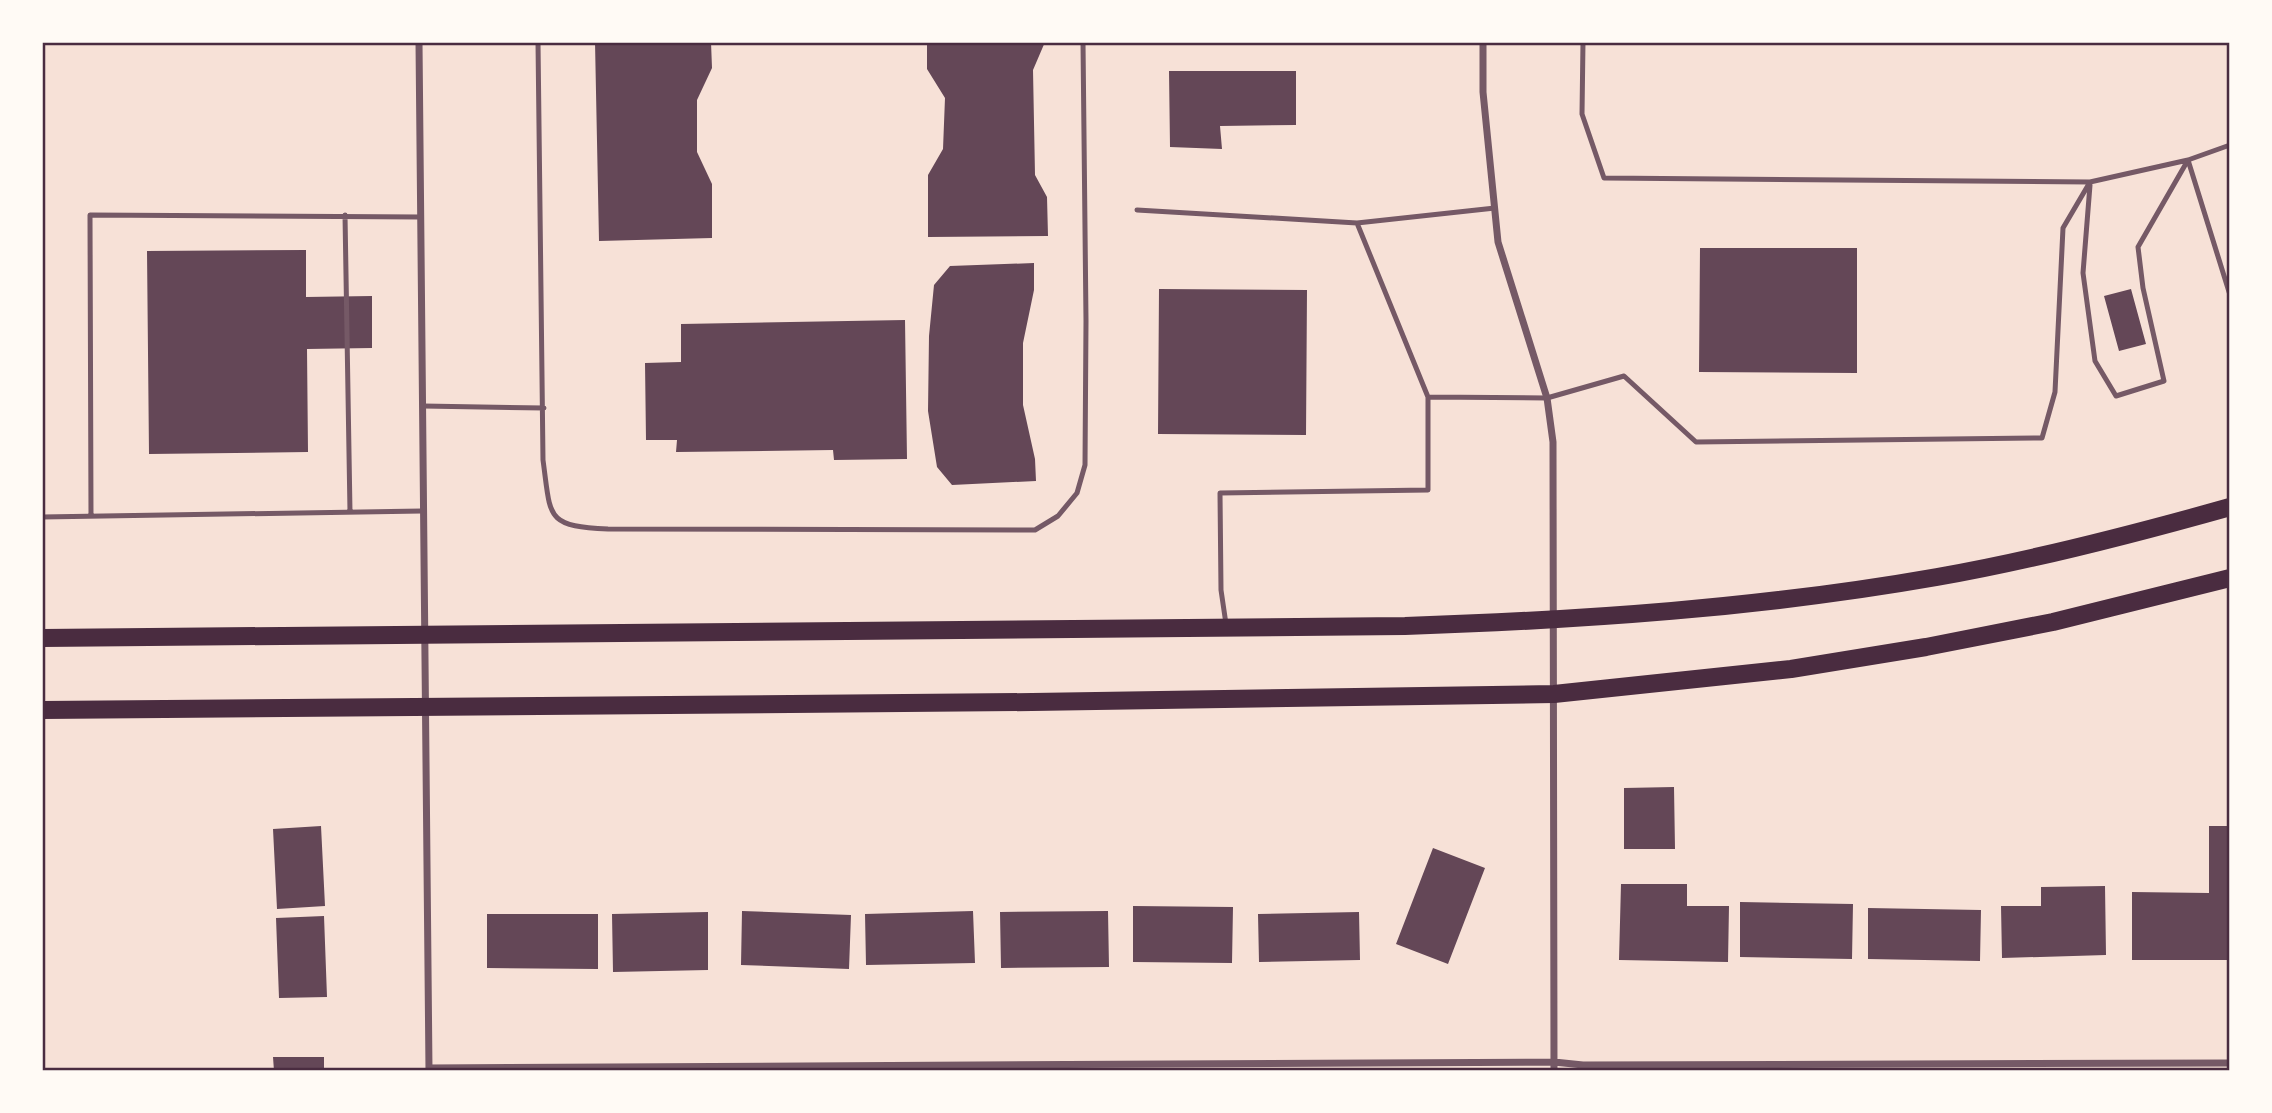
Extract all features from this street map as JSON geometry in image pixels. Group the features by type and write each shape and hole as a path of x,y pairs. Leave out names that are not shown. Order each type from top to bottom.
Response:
{"main road":[{"path":"42,638 1226,627 1554,621 1707,608 1939,577 2230,507"},
{"path":"42,710 1100,702 1554,694 1791,669 1926,648 2053,622 2230,578"}],"street":[{"path":"419,42 423,706 429,1070 1554,1062 1583,1065 2230,1063"},
{"path":"1483,42 1483,93 1498,242 1546,398 1553,442 1554,1071"}],"lane":[{"path":"538,42 544,460 551,510 559,522 574,527 1035,530 1058,516 1077,494 1085,465 1083,42"},
{"path":"1583,42 1582,114 1604,178 2090,182 2188,160 2230,145"},
{"path":"2090,182 2083,273 2095,361 2116,396 2164,381 2143,288 2138,247 2188,160"},
{"path":"2188,160 2230,295"},
{"path":"1428,397 1546,398 1624,376 1696,442 2042,438 2055,392 2063,228 2090,182"},
{"path":"1137,210 1357,223 1495,208"},
{"path":"91,516 90,215 420,217"},
{"path":"345,215 350,512"},
{"path":"1226,627 1221,590 1220,494 1428,490 1428,397 1357,223"},
{"path":"423,406 544,408"},
{"path":"42,517 422,511"}],"building":[{"path":"595,42 711,42 712,68 697,100 697,152 712,184 712,238 599,241"},
{"path":"927,42 1045,42 1033,70 1035,175 1047,197 1048,236 928,237 928,175 943,149 945,98 927,69"},
{"path":"1169,71 1296,71 1296,125 1220,126 1222,149 1170,147"},
{"path":"1700,248 1857,248 1857,373 1699,372"},
{"path":"306,250 306,297 372,296 372,348 307,349 308,452 149,454 147,251"},
{"path":"1034,263 1034,290 1023,343 1023,405 1035,459 1036,481 952,485 937,467 928,411 929,336 934,285 950,266"},
{"path":"1159,289 1307,290 1306,435 1158,434"},
{"path":"2131,289 2146,344 2119,351 2104,296"},
{"path":"905,320 907,459 834,460 833,450 676,452 677,440 646,440 645,363 681,362 681,324"},
{"path":"1674,787 1675,849 1624,849 1624,788"},
{"path":"321,826 325,906 277,909 273,829"},
{"path":"2209,826 2230,826 2230,960 2132,960 2132,892 2209,893"},
{"path":"1433,848 1485,868 1448,964 1396,944"},
{"path":"1621,884 1687,884 1687,906 1729,906 1728,962 1619,960"},
{"path":"2105,886 2106,955 2002,958 2001,906 2041,906 2041,887"},
{"path":"1740,902 1853,904 1852,959 1740,957"},
{"path":"1133,906 1233,907 1232,963 1133,962"},
{"path":"1868,908 1981,910 1980,961 1868,959"},
{"path":"742,911 851,915 849,969 741,965"},
{"path":"973,911 975,963 866,965 865,914"},
{"path":"1108,911 1109,967 1001,968 1000,912"},
{"path":"708,912 708,970 613,972 612,914"},
{"path":"1359,912 1360,960 1259,962 1258,914"},
{"path":"487,914 598,914 598,969 487,968"},
{"path":"324,916 327,997 279,998 276,918"},
{"path":"273,1057 324,1057 324,1071 274,1071"}]}
